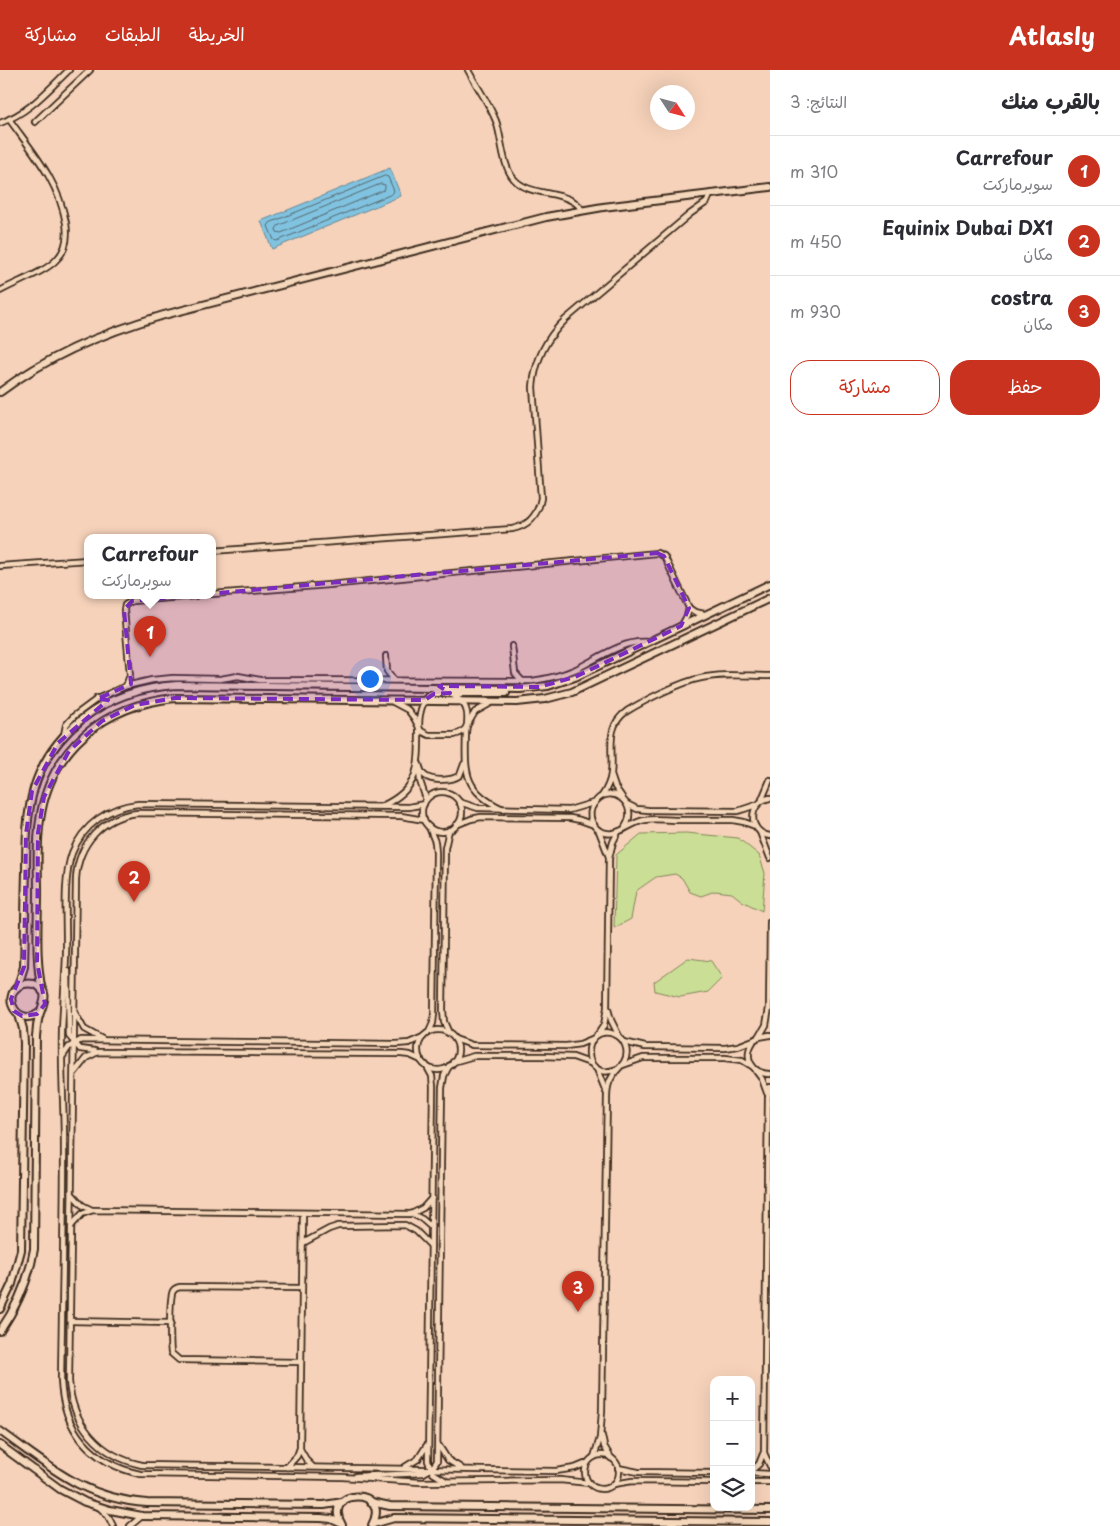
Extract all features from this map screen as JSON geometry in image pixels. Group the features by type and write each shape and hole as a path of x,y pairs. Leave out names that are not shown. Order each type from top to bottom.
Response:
{"street":[{"path":"0,123 36,102 69,70"},
{"path":"35,122 90,70"},
{"path":"468,70 496,122 508,170 512,176 525,187 576,202 582,210"},
{"path":"0,291 54,262 62,253 67,237 61,203 54,183 9,119"},
{"path":"0,392 29,372 62,354 99,336 139,322 546,216 711,193 770,187"},
{"path":"216,551 512,529 526,524 536,513 541,498 532,387 535,370 544,346 554,331 566,319 690,214 707,202 711,193"},
{"path":"216,594 329,585 657,552 664,556 688,608 688,616 681,626"},
{"path":"0,566 84,560"},
{"path":"64,736 66,725 70,719 97,699 126,686 163,679 238,676 255,680 304,683 520,689 548,686 566,680 649,642 770,584"},
{"path":"0,1331 16,1306 28,1278 38,1222 36,1036 40,1012 44,1004 38,962 38,833 41,809 48,786 74,744 92,728 124,709 162,699 536,701 572,692 770,598"},
{"path":"126,686 130,675 124,610 126,605 132,601 157,599"},
{"path":"688,608 698,614 706,614"},
{"path":"0,1309 16,1272 18,1238 24,1043 19,1015 13,1008 11,998 18,986 24,967 26,834 29,807 32,791 43,766 52,750 64,736 86,716 109,702 134,692 166,686 395,680 523,682 558,676 627,644 649,642"},
{"path":"508,682 515,673 512,646"},
{"path":"386,656 387,671 390,677 395,680"},
{"path":"379,681 387,671"},
{"path":"515,673 523,682"},
{"path":"130,675 140,683"},
{"path":"625,827 630,813 627,804 615,787 611,774 612,732 617,721 627,711 688,681 720,676 770,676"},
{"path":"419,762 422,772 428,778 451,779 462,773 465,760 467,711 460,701 440,687"},
{"path":"429,1032 434,1014 436,853 435,842 424,820 422,809 426,796 420,781 420,714 425,700 434,694 512,692 520,689"},
{"path":"97,699 109,702"},
{"path":"384,700 399,704 408,710 424,733 429,735 454,735 463,732 475,712 494,702"},
{"path":"465,760 469,779 476,792 503,809"},
{"path":"381,807 398,798 409,788 414,780 419,762"},
{"path":"449,830 445,848 443,1010 444,1022 455,1039 458,1051 444,1076 442,1088 437,1461 431,1470 421,1474 342,1477 140,1474 122,1469 104,1460 90,1449 77,1434 65,1408 61,1380 64,1175 62,1058 67,880 72,853 78,840 91,825 113,810 132,804 144,803 413,807 425,802 433,794 442,792 452,795 459,802 478,808 569,810 594,803 602,796 611,774"},
{"path":"627,804 637,809 648,810 733,811 747,809 756,805 761,800 770,780"},
{"path":"602,796 615,795 622,798"},
{"path":"761,800 770,798"},
{"path":"456,825 461,814 459,802"},
{"path":"594,803 590,814 594,825"},
{"path":"756,805 753,814 757,829 770,858"},
{"path":"424,820 402,816 144,813 124,815 112,820 92,837 81,854 78,865 74,1009 69,1381 74,1408 87,1432 107,1451 133,1463 151,1466 562,1471 587,1464 594,1457 599,1445 601,1432 607,1096 609,1082 617,1069"},
{"path":"429,827 436,831 449,830 456,825 481,817 570,818 585,821 608,834 618,832 635,822 651,819 738,821 770,836"},
{"path":"599,830 609,858"},
{"path":"591,1064 588,1048 604,1025 608,1008 609,858 618,832"},
{"path":"770,922 770,1015"},
{"path":"66,955 69,1032 74,1043 82,1050 98,1052 394,1054 410,1055 421,1060 426,1065 432,1076 433,1087 428,1461 431,1470 436,1476 450,1482"},
{"path":"18,986 29,983 36,985 42,990"},
{"path":"608,1008 611,1020 626,1047 626,1057 622,1066"},
{"path":"768,1097 762,1079 749,1058 749,1049 766,1025 769,1008"},
{"path":"74,1009 84,1029 104,1040"},
{"path":"19,1015 30,1017 40,1012"},
{"path":"62,1058 67,1049 81,1040 396,1044 409,1043 429,1032 439,1030 449,1032"},
{"path":"455,1039 472,1045 566,1046 580,1044 609,1033 620,1038"},
{"path":"624,1042 645,1047 725,1048 738,1046 770,1035"},
{"path":"421,1060 419,1050 423,1037"},
{"path":"74,1076 82,1062 98,1052"},
{"path":"426,1065 435,1069 445,1068 474,1056 569,1056 578,1058 597,1069 607,1072 617,1069 632,1060 643,1058 731,1058 742,1060 762,1073 770,1074"},
{"path":"597,1069 607,1096"},
{"path":"755,1468 764,1453 768,1097 770,1087"},
{"path":"72,1192 82,1206 93,1210 411,1214 422,1219 431,1227"},
{"path":"411,1214 424,1208 432,1197"},
{"path":"72,1226 82,1214 93,1210"},
{"path":"287,1467 297,1456 300,1448 303,1213"},
{"path":"303,1243 338,1226 401,1225 412,1228 431,1246"},
{"path":"301,1362 179,1360 171,1353 171,1322 172,1293 180,1287 302,1288"},
{"path":"70,1321 171,1322"},
{"path":"0,1431 76,1484 104,1496 135,1499 324,1505 343,1502"},
{"path":"601,1432 604,1446 618,1468 618,1477 613,1484"},
{"path":"402,1469 418,1459 428,1442"},
{"path":"438,1443 448,1460 465,1469"},
{"path":"0,1445 60,1489 99,1507 120,1513 142,1516 321,1518 331,1519 341,1525"},
{"path":"300,1448 307,1461 315,1467"},
{"path":"764,1453 770,1466"},
{"path":"594,1457 604,1455 611,1458"},
{"path":"587,1464 585,1471 589,1482"},
{"path":"618,1468 638,1472 710,1473"},
{"path":"755,1472 770,1474"},
{"path":"342,1477 388,1481 450,1482 560,1480 589,1482 599,1488 637,1480 710,1482"},
{"path":"755,1482 770,1482"},
{"path":"341,1525 338,1512 343,1502 350,1496 359,1495 371,1502 390,1506 770,1510"},
{"path":"371,1502 375,1510 372,1525 394,1518 770,1522"},
{"path":"99,1507 108,1516 113,1526"},
{"path":"130,1526 142,1516"},
{"path":"737,1521 750,1526"}],"highlighted area":[{"path":"657,553 664,556 689,608 681,626 575,677 539,687 439,686 450,693 434,694 425,700 175,698 135,705 102,721 69,751 44,797 38,833 37,962 45,1004 37,1014 22,1016 14,1011 11,999 24,967 26,834 32,791 58,743 108,700 97,699 131,684 124,610 132,601"}],"green space":[{"path":"686,833 738,838 759,855 765,873 762,911 742,901 732,893 715,891 701,896 690,892 682,878 675,874 656,877 636,891 631,919 614,928 616,855 641,834"},
{"path":"688,958 711,961 722,978 708,992 680,997 655,991 654,982"}],"water":[{"path":"390,168 401,196 272,249 261,221"}],"place":[{"name":"Carrefour","path":"150,657"},
{"name":"Equinix Dubai DX1","path":"134,902"},
{"name":"costra","path":"578,1312"}]}
